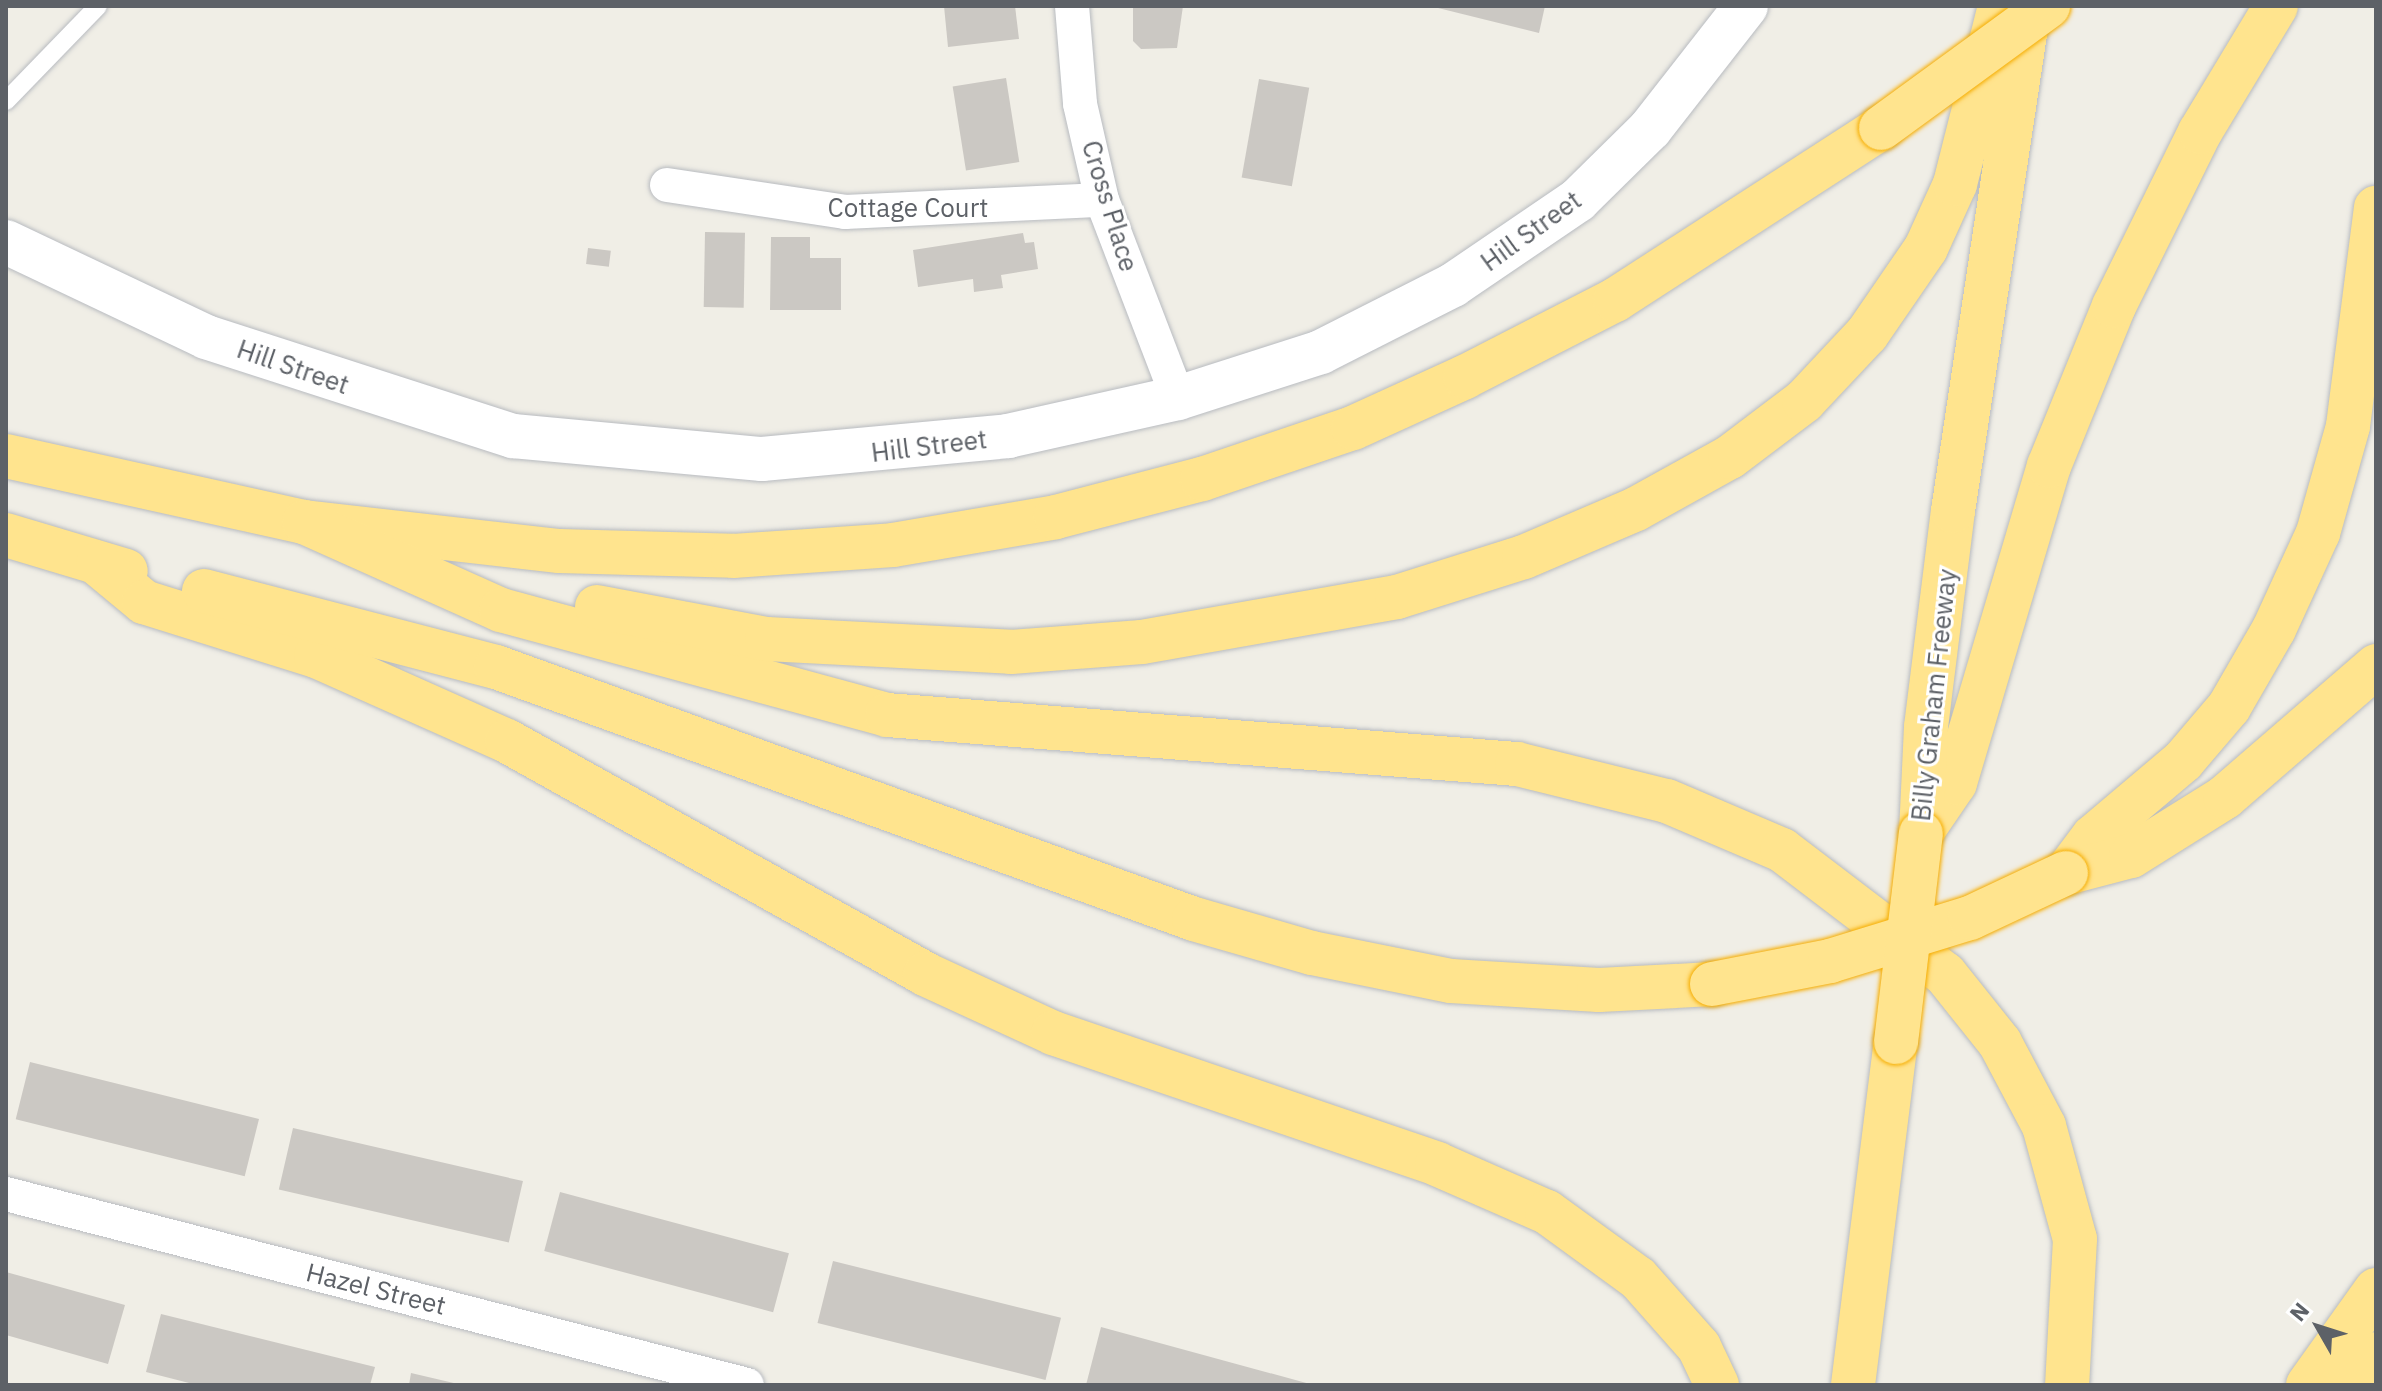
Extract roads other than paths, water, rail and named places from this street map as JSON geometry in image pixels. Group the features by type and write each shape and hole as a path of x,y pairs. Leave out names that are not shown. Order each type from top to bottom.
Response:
{"highway":[{"path":"457,587 510,588 767,639 1011,652 1265,623 1397,597 1524,557 1636,509 1730,457 1804,401 1867,334 1926,248 1955,184 2000,6"},
{"name":"Billy Graham Freeway","path":"1853,1385 1921,833 1926,727 1953,511 2029,6"},
{"path":"6,456 304,522 559,551 733,556 893,545 1056,517 1340,432 1465,377 1615,300 1881,128 2048,6"},
{"path":"1921,833 1955,783 2049,466 2114,306 2200,132 2276,6"},
{"path":"2066,873 2093,837 2192,750 2229,707 2274,629 2318,533 2348,426 2376,208"},
{"path":"304,522 457,587 501,610 887,715 1517,764 1667,801 1782,850 1945,974 2007,1057 2044,1126 2075,1239 2067,1385"},
{"path":"6,535 98,564 496,667 1194,919 1312,953 1451,981 1599,990 1712,984 1830,961 1970,918 2066,873 2131,856 2225,797 2376,666"},
{"path":"98,564 144,602 316,656 507,741 925,974 1053,1033 1437,1164 1547,1212 1638,1278 1699,1347 1717,1385"},
{"path":"2308,1385 2376,1290"},
{"path":"2347,1385 2376,1354"}],"street":[{"name":"Cross Place","path":"1072,6 1080,104 1102,200 1178,398"},
{"name":"Hill Street","path":"6,242 206,337 513,436 762,459 852,455 1008,436 1178,398 1321,352 1521,245 1650,129 1746,6"},
{"name":"Cottage Court","path":"667,185 845,212 1102,200"},
{"name":"Hazel Street","path":"6,1194 747,1385"}],"lane":[{"path":"6,101 98,6"}]}
